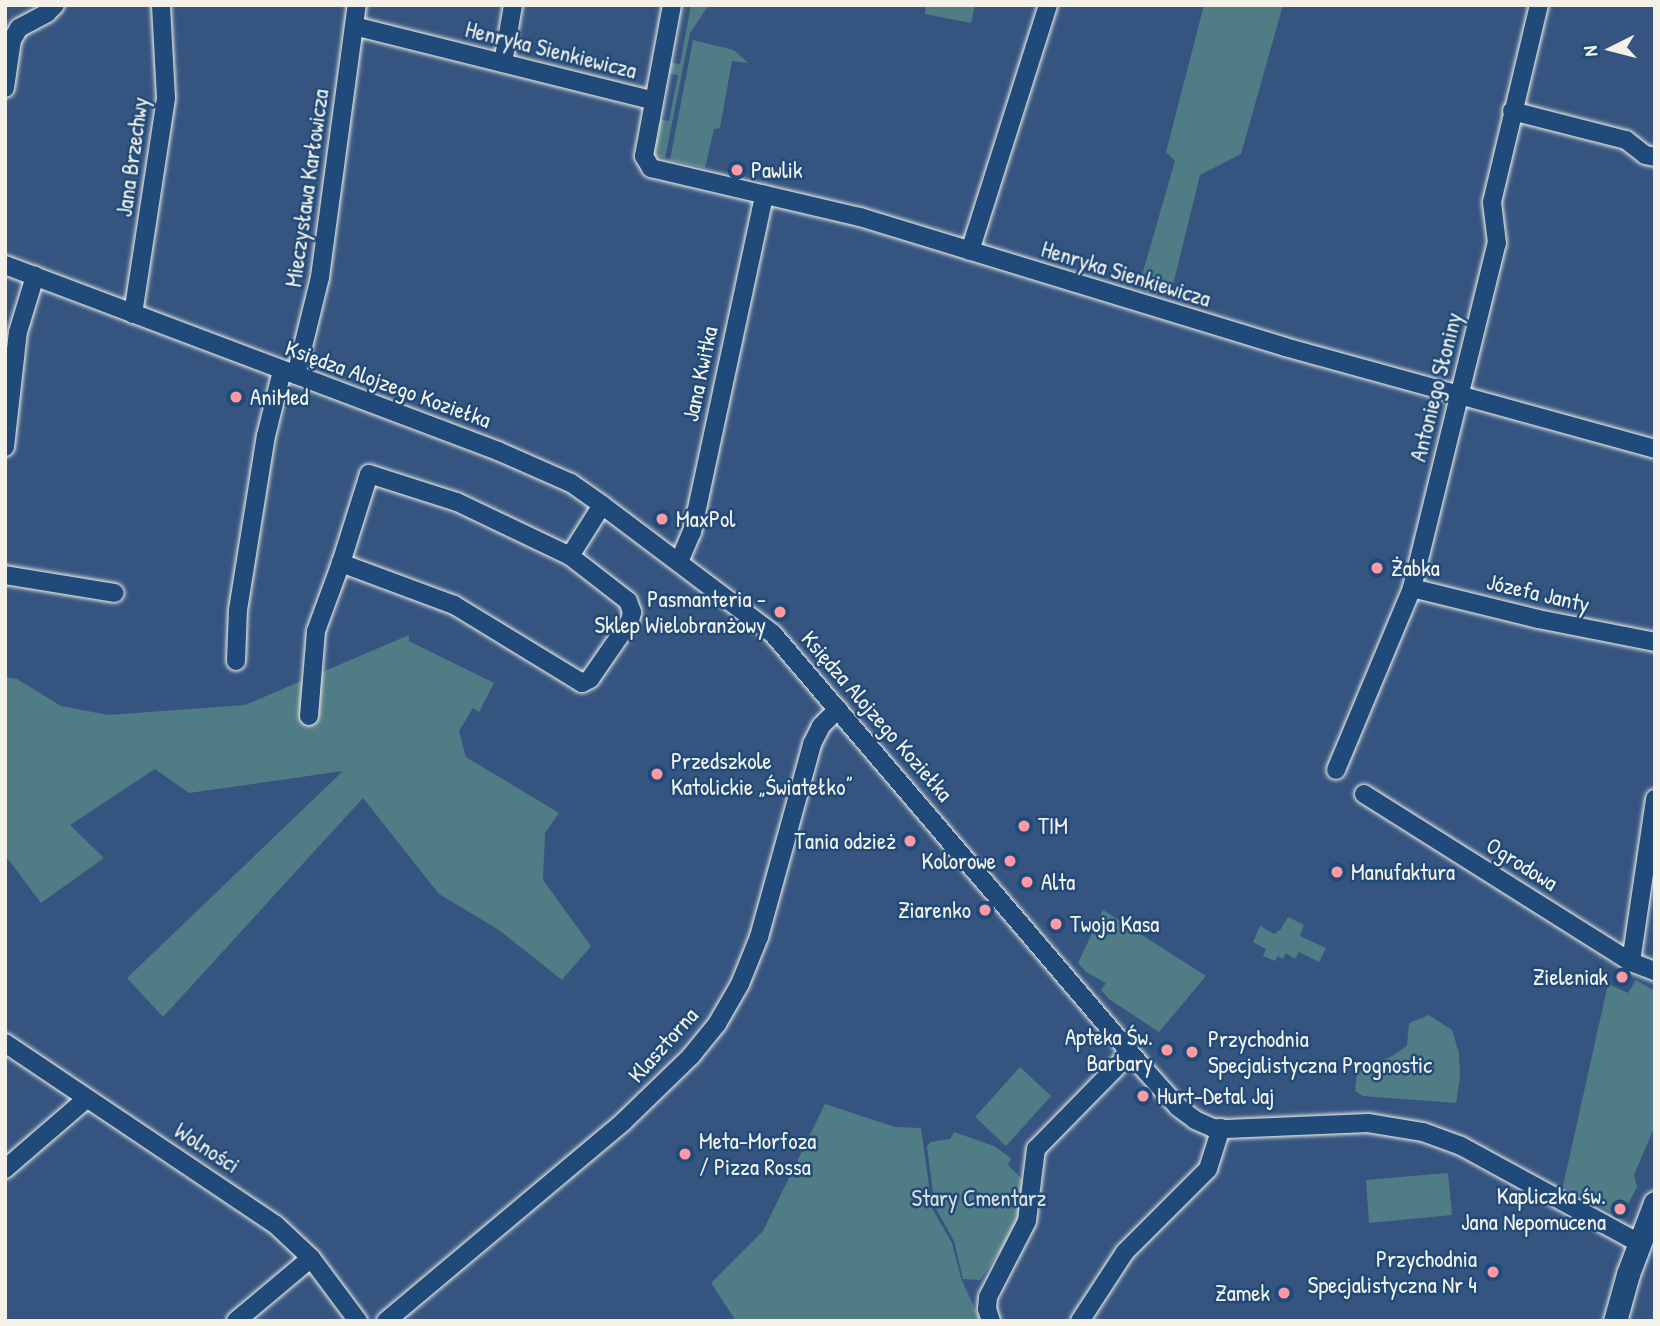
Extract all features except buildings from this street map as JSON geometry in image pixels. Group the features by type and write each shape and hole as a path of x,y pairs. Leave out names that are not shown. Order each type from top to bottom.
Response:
{"main road":[{"path":"1615,1321 1639,1243 1655,1203"}],"street":[{"path":"5,88 12,40 19,28 47,13 55,5"},
{"name":"Jana Brzechwy","path":"134,314 166,98 161,5"},
{"name":"Mieczysława Karłowicza","path":"236,661 238,610 266,436 320,277 357,5"},
{"path":"503,63 513,5"},
{"name":"Henryka Sienkiewicza","path":"673,5 644,156 648,166 850,214 1274,344 1655,449"},
{"path":"970,251 1048,5"},
{"name":"Antoniego Słoniny","path":"1336,770 1412,588 1497,243 1492,202 1539,5"},
{"name":"Henryka Sienkiewicza","path":"355,26 654,101"},
{"path":"1512,111 1626,140 1646,155 1655,157"},
{"name":"Jana Kwitka","path":"679,562 692,533 764,195"},
{"name":"Księdza Alojzego Koziełka","path":"5,265 498,451 571,483 602,505 773,634 1130,1053 1178,1107 1202,1124 1220,1128 1353,1122 1383,1124 1423,1132 1461,1146 1639,1243"},
{"path":"5,447 18,332 35,276"},
{"path":"309,716 316,631 369,474 457,502 570,556 628,601 632,612 630,621 590,679 582,683 454,605 341,563"},
{"path":"570,556 602,505"},
{"path":"5,575 115,593"},
{"name":"Józefa Janty","path":"1412,588 1522,616 1655,642"},
{"name":"Klasztorna","path":"386,1321 623,1122 691,1056 717,1024 740,984 759,937 812,744 821,726 838,709"},
{"name":"Ogrodowa","path":"1364,794 1631,962 1655,971"},
{"path":"1631,962 1655,799"},
{"name":"Wolności","path":"5,1042 86,1099 234,1194 276,1225 311,1258 358,1321"},
{"path":"991,1321 987,1309 988,1297 1027,1221 1036,1149 1130,1053"},
{"path":"5,1169 86,1099"},
{"path":"1080,1321 1125,1252 1208,1169 1220,1128"},
{"path":"236,1321 311,1258"}],"green space":[{"path":"691,5 709,5 690,33 665,158 653,156 657,119 669,121 678,75 666,73 668,62 680,64"},
{"path":"926,5 975,5 971,23 925,14"},
{"path":"1204,5 1283,5 1241,154 1200,175 1170,297 1138,289 1175,161 1166,152"},
{"path":"693,40 734,50 748,63 732,61 720,128 714,129 705,168 670,160"},
{"path":"409,635 409,641 494,683 479,712 473,708 459,731 466,757 559,813 545,833 543,880 591,946 562,980 499,930 439,894 363,798 163,1017 127,978 343,771 189,793 155,769 70,825 104,858 41,903 5,855 5,677 17,679 61,706 108,715 245,705"},
{"path":"1103,910 1206,976 1159,1032 1109,999 1101,990 1106,983 1086,972 1078,963"},
{"path":"1288,917 1304,925 1300,936 1326,948 1319,962 1299,952 1295,959 1286,953 1283,959 1278,956 1275,961 1263,956 1266,949 1253,942 1260,926 1274,934"},
{"path":"1636,980 1655,991 1655,1126 1634,1175 1637,1187 1628,1204 1617,1200 1611,1212 1563,1186 1608,984 1628,993"},
{"path":"1429,1015 1452,1030 1459,1053 1460,1077 1456,1103 1363,1096 1355,1091 1357,1072 1407,1046 1409,1023"},
{"path":"1020,1067 1051,1096 1006,1146 975,1117"},
{"path":"825,1104 895,1127 921,1128 932,1208 952,1243 962,1281 981,1321 736,1321 711,1283 763,1231"},
{"name":"Stary Cmentarz","path":"954,1132 994,1146 1011,1158 1008,1165 1023,1180 1019,1224 980,1280 963,1279 954,1241 935,1207 927,1147 930,1142 950,1139"},
{"path":"1448,1173 1452,1215 1369,1223 1366,1180"}],"place":[{"name":"Pawlik","path":"737,170"},
{"name":"AniMed","path":"236,397"},
{"name":"MaxPol","path":"662,519"},
{"name":"Żabka","path":"1377,568"},
{"name":"Pasmanteria - Sklep Wielobranżowy","path":"780,612"},
{"name":"Przedszkole Katolickie „Światełko”","path":"657,774"},
{"name":"TIM","path":"1024,826"},
{"name":"Tania odzież","path":"910,841"},
{"name":"Kolorowe","path":"1010,861"},
{"name":"Manufaktura","path":"1337,872"},
{"name":"Alta","path":"1027,882"},
{"name":"Ziarenko","path":"985,910"},
{"name":"Twoja Kasa","path":"1056,924"},
{"name":"Zieleniak","path":"1622,977"},
{"name":"Apteka Św. Barbary","path":"1167,1050"},
{"name":"Przychodnia Specjalistyczna Prognostic","path":"1192,1052"},
{"name":"Hurt-Detal Jaj","path":"1143,1096"},
{"name":"Meta-Morfoza / Pizza Rossa","path":"685,1154"},
{"name":"Kapliczka św. Jana Nepomucena","path":"1620,1209"},
{"name":"Przychodnia Specjalistyczna Nr 4","path":"1493,1272"},
{"name":"Zamek","path":"1284,1293"}]}
